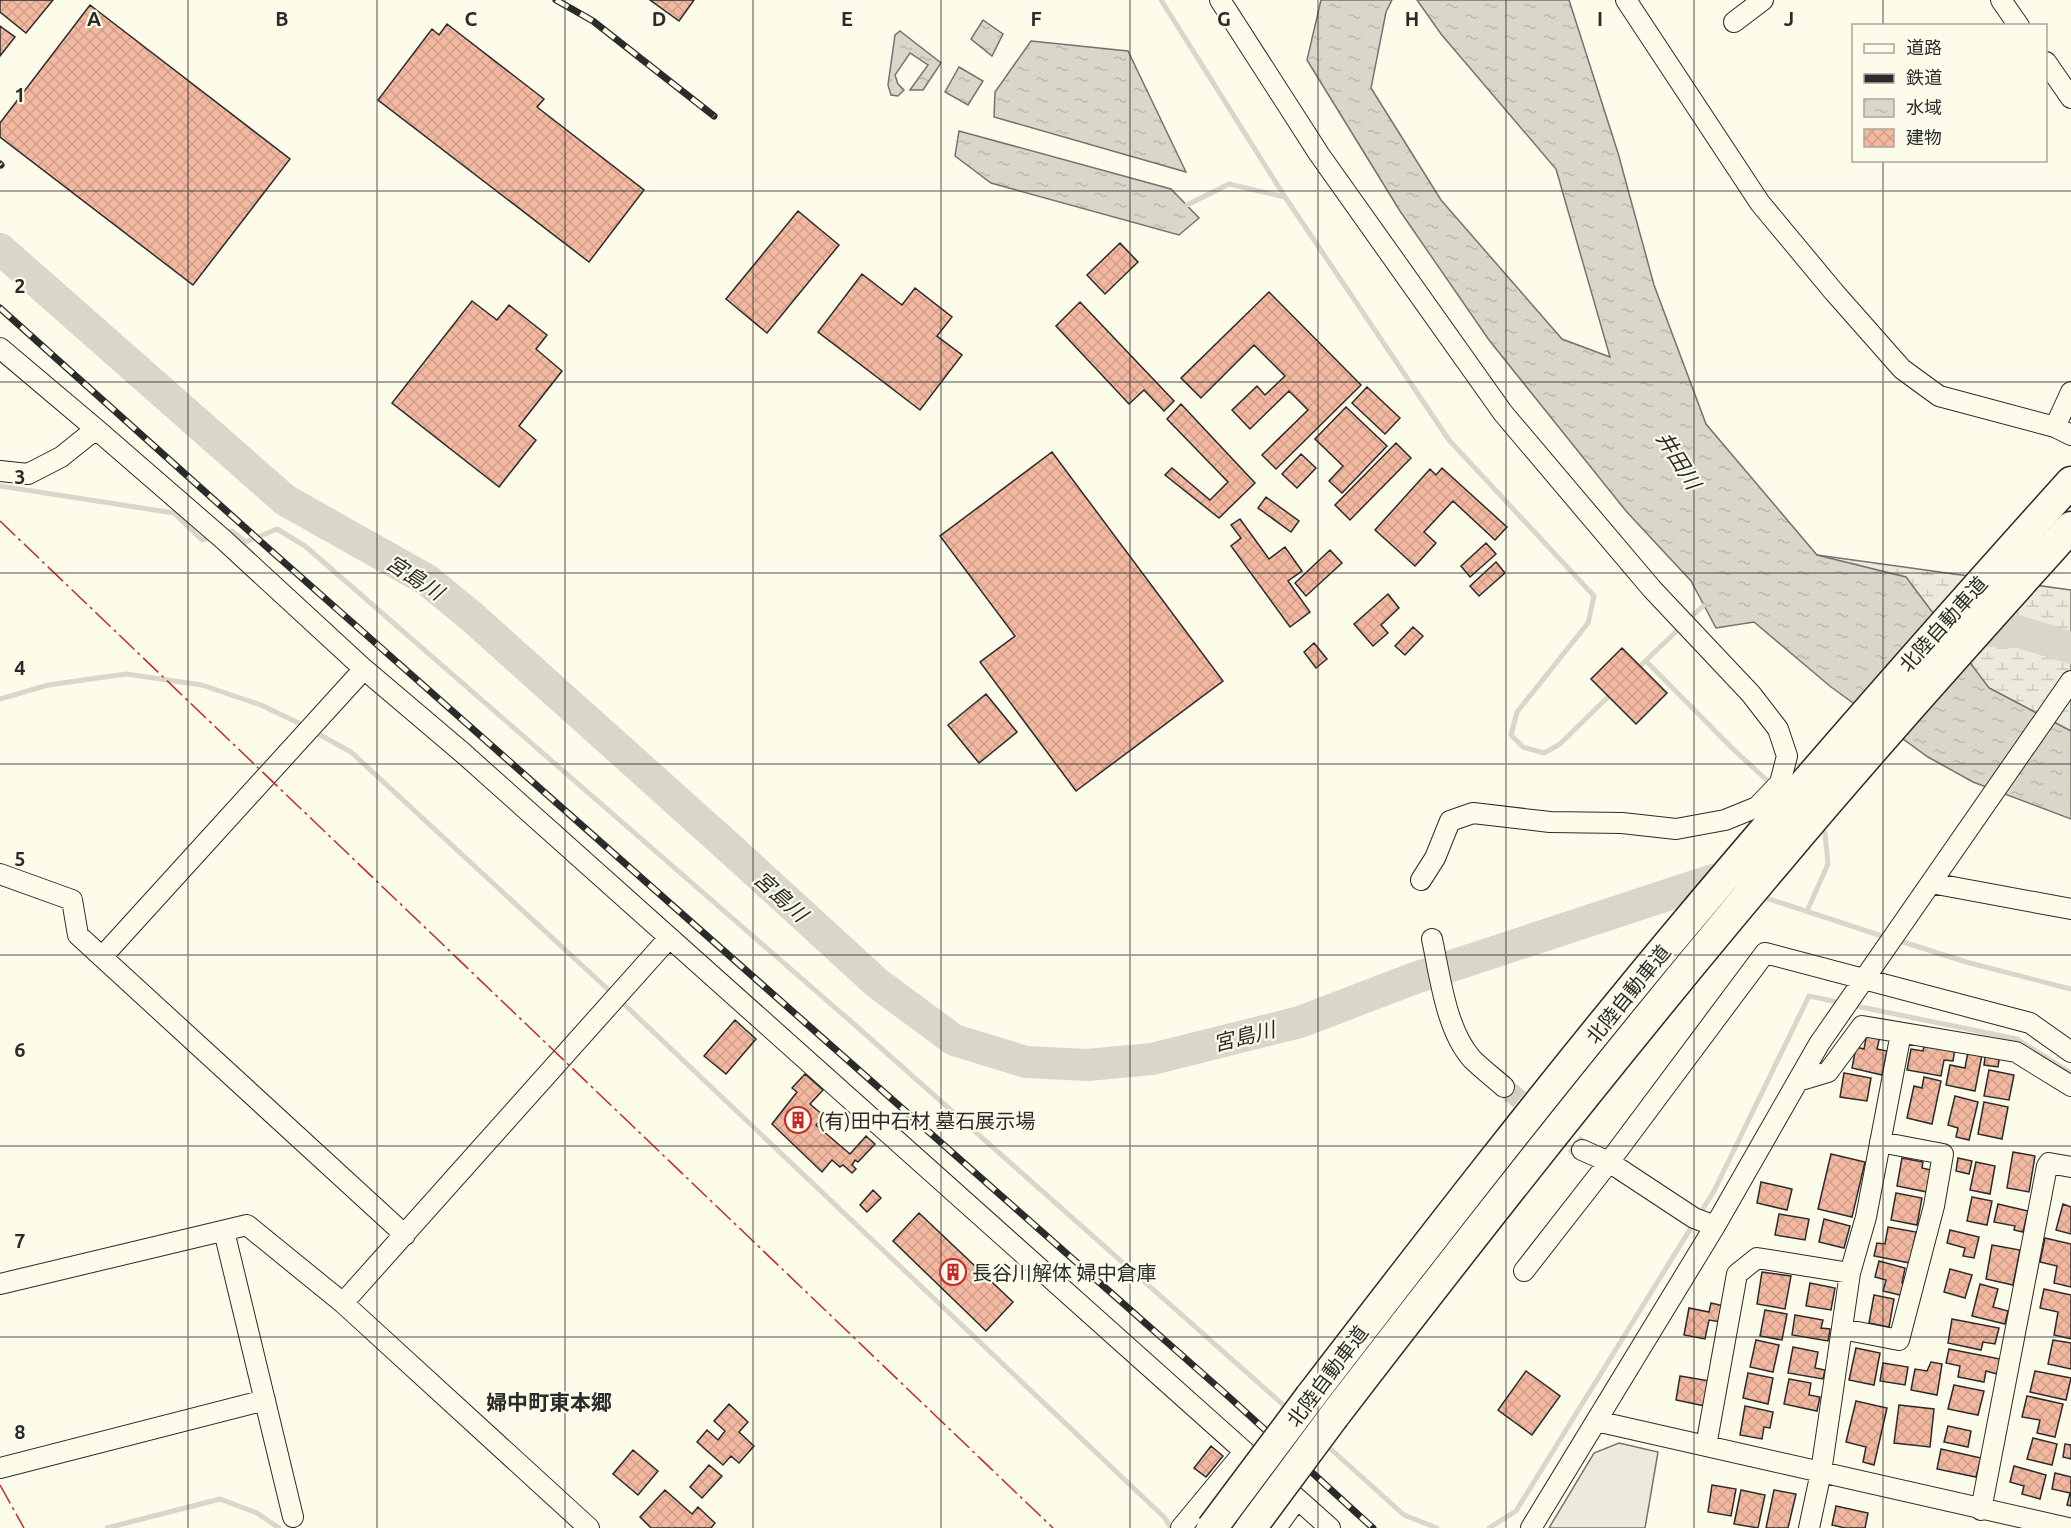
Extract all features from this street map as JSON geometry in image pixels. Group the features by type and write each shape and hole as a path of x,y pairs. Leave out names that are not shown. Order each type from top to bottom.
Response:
{"highway":[{"name":"北陸自動車道","path":"1212,1528 1425,1246 1673,938 1910,662 2071,482"},
{"name":"北陸自動車道","path":"1251,1528 1456,1258 1710,942 1892,729 2071,527"}],"street":[{"path":"1220,0 1319,154 1503,412 1652,588 1751,694 1778,729 1787,756 1780,783 1757,807 1725,820 1676,829 1622,823 1550,822 1473,813 1450,821 1435,858 1421,880"},
{"path":"1626,0 1760,203 1902,369 1939,396 2063,431 2071,392"},
{"path":"1734,22 1763,0"},
{"path":"2001,0 2018,24"},
{"path":"2047,63 2071,98"},
{"path":"0,348 224,540 364,669 463,753 1330,1528"},
{"path":"0,471 28,474 61,457 96,429"},
{"path":"102,957 364,669"},
{"path":"1531,1528 1715,1226 1819,1044 2071,681"},
{"path":"0,874 72,900 78,935 405,1235"},
{"path":"1930,883 2071,909"},
{"path":"343,1303 669,938"},
{"path":"1432,939 1446,1000 1458,1038 1472,1058 1504,1087"},
{"path":"1524,1271 1609,1162 1765,953 2030,1023 2071,1052"},
{"path":"1798,1080 1828,1072 1862,1026 2016,1052 2071,1086"},
{"path":"1809,1528 1821,1472 1850,1274 1866,1217 1901,1033"},
{"path":"1842,1329 1899,1340 1934,1206 1943,1154 1880,1142"},
{"path":"1582,1150 1609,1162 1694,1218 1715,1226"},
{"path":"1982,1510 2047,1166 2049,1163 2071,1167"},
{"path":"0,1284 247,1225 343,1303 589,1528"},
{"path":"224,1231 293,1517"},
{"path":"1706,1446 1737,1274 1757,1258 1850,1274"},
{"path":"0,1468 265,1400"},
{"path":"1596,1421 2068,1528"},
{"path":"1181,1528 1244,1452"},
{"path":"1276,1528 1297,1498"}],"green space":[{"path":"1817,555 2071,590 2071,731 1989,688"},
{"path":"1619,1443 1658,1452 1645,1528 1549,1528 1594,1453"}],"water":[{"path":"1321,0 1392,0 1386,12 1371,88 1441,200 1562,339 1610,357 1556,169 1441,34 1417,0 1569,0 1618,153 1654,285 1706,424 1817,555 1906,577 1989,688 2071,731 2071,819 1973,782 1928,757 1831,687 1754,622 1716,628 1691,581 1626,511 1489,340 1400,211 1307,60"},
{"path":"983,20 1003,34 992,56 971,39"},
{"path":"900,31 941,63 923,90 910,90 928,65 910,53 895,75 898,84 904,90 898,96 891,95 888,85 895,35"},
{"path":"1031,41 1128,51 1186,172 994,117 995,92"},
{"path":"959,67 983,81 968,105 945,92"},
{"path":"959,131 1171,189 1199,218 1179,235 991,183 955,156"}],"building":[{"path":"0,0 53,0 26,33 0,12"},
{"path":"650,0 694,0 679,21"},
{"path":"90,5 290,159 193,285 0,137 0,123"},
{"path":"447,24 544,99 537,107 644,190 589,262 378,100 432,29 439,35"},
{"path":"0,26 15,37 0,56"},
{"path":"798,211 839,245 767,333 726,299"},
{"path":"1120,243 1138,262 1105,294 1087,275"},
{"path":"862,274 902,305 915,288 952,317 937,336 962,355 920,410 818,332"},
{"path":"1269,292 1361,385 1276,469 1262,455 1308,410 1289,391 1250,429 1232,410 1257,386 1265,395 1285,376 1254,345 1201,398 1181,378"},
{"path":"472,301 497,320 509,305 547,335 536,349 562,371 519,426 536,440 499,487 392,403"},
{"path":"1080,302 1174,401 1164,411 1144,390 1129,404 1056,326"},
{"path":"1367,387 1400,418 1385,434 1352,403"},
{"path":"1181,404 1255,483 1219,518 1165,475 1172,468 1210,500 1228,482 1167,419"},
{"path":"1346,407 1387,446 1342,493 1329,481 1343,466 1315,439"},
{"path":"1396,443 1411,458 1350,520 1335,505"},
{"path":"1052,452 1223,681 1076,791 980,662 1015,636 940,536"},
{"path":"1301,454 1316,468 1297,488 1282,474"},
{"path":"1442,468 1507,527 1495,540 1453,501 1424,532 1436,543 1415,566 1375,530 1430,469 1436,475"},
{"path":"1266,497 1299,521 1291,532 1258,508"},
{"path":"1240,519 1269,559 1285,547 1302,571 1288,581 1310,612 1290,627 1231,546 1241,538 1231,525"},
{"path":"1486,543 1496,554 1470,577 1461,566"},
{"path":"1330,550 1342,563 1306,596 1295,583"},
{"path":"1496,562 1505,573 1479,596 1470,586"},
{"path":"1388,594 1399,608 1381,625 1388,633 1373,646 1354,624"},
{"path":"1413,627 1423,636 1405,655 1395,646"},
{"path":"1314,643 1327,659 1316,668 1304,652"},
{"path":"1622,648 1667,693 1636,724 1591,679"},
{"path":"986,694 1017,732 979,763 948,725"},
{"path":"735,1020 756,1039 726,1074 704,1056"},
{"path":"1867,1033 1880,1036 1877,1049 1887,1051 1882,1075 1852,1068 1856,1047 1864,1049"},
{"path":"1925,1042 1955,1048 1953,1061 1944,1060 1941,1076 1907,1070 1911,1049 1923,1051"},
{"path":"1986,1051 2000,1054 1998,1067 1984,1065"},
{"path":"1968,1052 1982,1055 1975,1091 1946,1085 1950,1065 1965,1068"},
{"path":"1989,1070 2014,1075 2009,1100 1984,1096"},
{"path":"1844,1073 1871,1078 1867,1101 1840,1097"},
{"name":"(有)田中石材 墓石展示場","path":"805,1074 823,1090 810,1104 824,1116 816,1125 850,1154 866,1136 875,1144 858,1162 855,1160 852,1165 856,1169 852,1173 843,1165 840,1167 832,1160 822,1172 772,1124 797,1092 792,1088"},
{"path":"1924,1077 1941,1081 1932,1124 1907,1118 1914,1086 1922,1088"},
{"path":"1955,1096 1978,1102 1969,1140 1956,1137 1958,1128 1948,1125"},
{"path":"1984,1102 2008,1107 2002,1139 1978,1134"},
{"path":"2013,1152 2035,1156 2029,1192 2007,1188"},
{"path":"1831,1154 1865,1162 1852,1217 1818,1209"},
{"path":"1902,1158 1923,1162 1922,1168 1931,1170 1927,1192 1897,1186"},
{"path":"1958,1158 1972,1161 1969,1174 1956,1171"},
{"path":"1976,1162 1995,1166 1990,1194 1970,1190"},
{"path":"1761,1182 1792,1189 1787,1210 1757,1203"},
{"path":"873,1190 881,1198 867,1212 860,1205"},
{"path":"1896,1193 1922,1198 1917,1225 1891,1220"},
{"path":"1972,1197 1992,1201 1987,1225 1967,1221"},
{"path":"1998,1204 2028,1211 2023,1232 2014,1230 2015,1226 1994,1222"},
{"path":"2063,1204 2071,1207 2071,1234 2056,1230"},
{"name":"長谷川解体 婦中倉庫","path":"919,1213 1013,1302 986,1331 893,1241"},
{"path":"1779,1214 1809,1219 1805,1240 1775,1235"},
{"path":"1824,1219 1850,1226 1844,1248 1819,1242"},
{"path":"1888,1227 1916,1232 1910,1263 1874,1256 1877,1243 1885,1244"},
{"path":"1950,1230 1979,1237 1974,1258 1963,1256 1965,1248 1947,1243"},
{"path":"2045,1238 2071,1244 2071,1287 2054,1283 2057,1266 2040,1262"},
{"path":"1992,1245 2020,1250 2013,1285 1986,1279"},
{"path":"1879,1261 1905,1268 1902,1283 1907,1284 1904,1296 1883,1291 1886,1280 1875,1277"},
{"path":"1950,1269 1972,1275 1965,1298 1944,1292"},
{"path":"1762,1272 1791,1276 1785,1309 1757,1304"},
{"path":"1810,1283 1835,1288 1831,1310 1806,1306"},
{"path":"1980,1284 1998,1289 1993,1307 2008,1311 2005,1324 1972,1316"},
{"path":"2044,1289 2071,1295 2071,1339 2054,1335 2058,1312 2040,1308"},
{"path":"1874,1295 1894,1299 1889,1327 1869,1323"},
{"path":"1711,1303 1724,1306 1721,1322 1709,1320 1705,1339 1684,1335 1689,1308 1709,1312"},
{"path":"1765,1310 1787,1314 1782,1340 1760,1336"},
{"path":"1795,1315 1823,1320 1821,1328 1830,1329 1828,1341 1792,1335"},
{"path":"1952,1319 1999,1328 1995,1344 1983,1342 1981,1350 1948,1343"},
{"path":"1756,1340 1779,1345 1773,1372 1750,1367"},
{"path":"2053,1340 2071,1343 2071,1369 2048,1364"},
{"path":"1793,1347 1818,1352 1815,1368 1825,1370 1823,1379 1788,1373"},
{"path":"1856,1348 1880,1353 1874,1385 1849,1380"},
{"path":"1949,1349 2000,1359 1997,1374 1986,1371 1984,1382 1958,1377 1960,1366 1946,1363"},
{"path":"1931,1362 1942,1364 1937,1395 1911,1390 1915,1369 1927,1371"},
{"path":"1883,1363 1908,1367 1905,1385 1880,1381"},
{"path":"1526,1371 1560,1396 1532,1435 1498,1410"},
{"path":"2035,1371 2071,1378 2066,1400 2030,1392"},
{"path":"1748,1373 1773,1378 1768,1404 1743,1398"},
{"path":"1680,1376 1710,1381 1705,1406 1676,1400"},
{"path":"1789,1379 1811,1383 1809,1395 1820,1397 1817,1411 1784,1404"},
{"path":"1954,1385 1984,1391 1978,1415 1948,1409"},
{"path":"2027,1396 2063,1404 2055,1437 2037,1433 2040,1420 2022,1417"},
{"path":"1856,1401 1887,1408 1874,1465 1863,1462 1866,1447 1846,1442"},
{"path":"729,1404 748,1422 739,1432 754,1446 739,1463 731,1456 723,1465 697,1442 707,1430 718,1440 725,1431 714,1421"},
{"path":"1899,1405 1934,1409 1930,1447 1894,1443"},
{"path":"1745,1406 1773,1412 1770,1428 1764,1427 1762,1439 1740,1435"},
{"path":"1948,1426 1971,1431 1968,1447 1944,1442"},
{"path":"2033,1438 2057,1444 2052,1465 2027,1459"},
{"path":"2065,1444 2071,1445 2071,1459 2063,1457"},
{"path":"1211,1446 1223,1456 1206,1477 1194,1468"},
{"path":"1941,1449 1981,1458 1976,1477 1937,1469"},
{"path":"633,1450 658,1471 638,1495 613,1474"},
{"path":"709,1465 722,1476 702,1498 690,1487"},
{"path":"2014,1466 2046,1475 2040,1499 2022,1494 2024,1486 2010,1482"},
{"path":"2055,1473 2071,1477 2071,1506 2067,1505 2070,1493 2052,1489"},
{"path":"1712,1485 1736,1489 1731,1516 1708,1512"},
{"path":"665,1490 692,1514 698,1507 715,1523 711,1528 651,1528 640,1517"},
{"path":"1741,1490 1765,1495 1758,1528 1734,1524"},
{"path":"1774,1490 1796,1494 1788,1528 1766,1528"},
{"path":"1836,1506 1868,1513 1865,1528 1845,1528 1832,1525"}],"waterway":[{"path":"1161,0 1285,197 1449,440 1594,596 1588,623 1517,712 1511,735 1523,747 1544,753 1560,744 1612,693"},
{"path":"1187,205 1229,184 1285,197"},
{"name":"宮島川","path":"0,249 285,500 427,580 471,616 877,983 954,1040 1026,1062 1087,1065 1152,1059 1300,1022 1415,978 1713,880"},
{"path":"0,486 174,513 202,540 213,537"},
{"path":"225,533 232,531 246,542 277,529 305,546 855,1025 1289,1410"},
{"path":"1688,620 1703,606"},
{"path":"1636,670 1682,626"},
{"name":"井田川","path":"1955,630 2020,632 2071,648"},
{"path":"1646,661 1773,786"},
{"path":"0,699 48,685 126,674 202,685 261,705 305,726"},
{"path":"313,731 351,752 626,1006 1165,1518 1171,1528"},
{"path":"1807,911 1828,864 1825,833 1818,826"},
{"path":"1760,896 1888,938"},
{"path":"1897,940 1966,962 2071,989"},
{"path":"1699,1215 1714,1191 1809,996 1842,1003"},
{"path":"1851,1005 2017,1039 2071,1073"},
{"path":"1489,1528 1516,1511 1694,1223"},
{"path":"1324,1443 1404,1515 1437,1528"},
{"path":"107,1528 220,1499 257,1513 279,1528"}],"tunnel":[{"path":"1504,1087 1582,1150"}],"railway":[{"path":"556,0 593,21 714,116"},
{"path":"0,308 260,541 1229,1397 1373,1528"}],"power":[{"path":"0,521 1053,1528"},
{"path":"0,1485 24,1528"}],"place":[{"name":"(有)田中石材 墓石展示場","path":"798,1120"},
{"name":"長谷川解体 婦中倉庫","path":"953,1272"}],"district":[{"name":"婦中町東本郷","path":"549,1402"}]}
